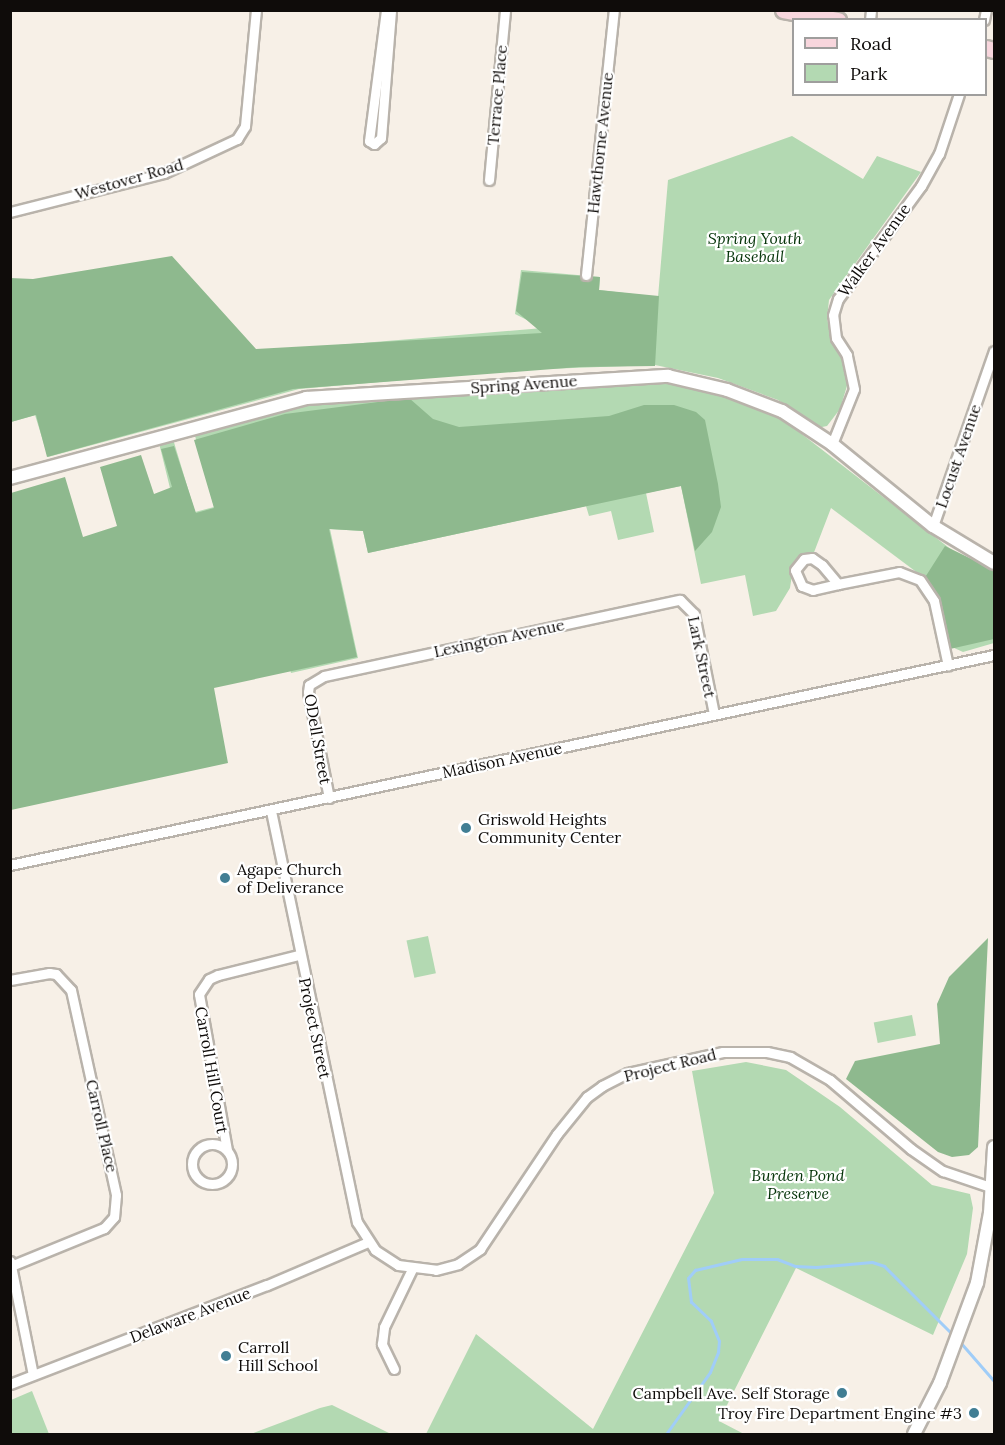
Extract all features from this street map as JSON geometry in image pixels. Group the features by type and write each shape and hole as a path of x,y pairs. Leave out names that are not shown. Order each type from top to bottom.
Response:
{"main road":[{"path":"783,10 827,18"}],"street":[{"name":"Westover Road","path":"10,212 164,173 229,145 242,134 256,10"},
{"path":"386,10 369,141 374,144 381,138 391,10"},
{"name":"Terrace Place","path":"489,180 505,10"},
{"name":"Hawthorne Avenue","path":"586,275 614,10"},
{"name":"Walker Avenue","path":"832,444 854,389 847,355 836,338 833,315 838,299 930,170 958,96"},
{"name":"Locust Avenue","path":"933,526 992,366 994,351"},
{"name":"Spring Avenue","path":"10,478 306,398 647,376 688,379 751,398 782,411 832,444 933,526 994,563"},
{"path":"838,584 812,558 804,559 795,570 796,578 807,589 838,584 899,572 920,580 934,601 948,666"},
{"name":"Lexington Avenue","path":"314,681 672,600 686,601"},
{"name":"Lark Street","path":"686,601 694,614 714,714"},
{"name":"Madison Avenue","path":"10,866 994,656"},
{"name":"ODell Street","path":"314,681 309,685 309,701 329,798"},
{"name":"Project Street","path":"271,811 299,955 357,1222 368,1242"},
{"name":"Carroll Hill Court","path":"227,1150 216,1144 197,1149 191,1162 194,1175 211,1184 224,1180 232,1163 227,1150 198,994 203,985 218,975 299,955"},
{"name":"Carroll Place","path":"10,980 49,973 56,974 71,990 116,1195 114,1217 104,1228 11,1264"},
{"name":"Project Road","path":"368,1242 381,1255 412,1269 447,1268 480,1249 557,1134 587,1097 602,1086 628,1073 696,1056 751,1051 790,1057 830,1080 910,1149 943,1171 993,1188"},
{"path":"914,1434 950,1357 964,1320 985,1248 993,1188 994,1147"},
{"name":"Delaware Avenue","path":"10,1384 368,1242"},
{"path":"11,1264 33,1374"},
{"path":"394,1369 382,1344 384,1327 412,1269"}],"green space":[{"name":"Spring Youth Baseball","path":"792,136 863,179 877,156 921,172 829,300 827,319 834,344 850,376 840,409 827,426 817,428 778,400 718,378 655,365 518,370 299,389 48,457 35,415 11,422 11,372 543,328 515,314 521,270 600,277 599,290 658,297 668,180"},
{"path":"172,256 256,349 542,333 516,311 522,272 600,277 599,290 659,296 655,366 579,367 293,389 47,457 36,415 11,422 10,278 33,279"},
{"path":"660,380 696,386 781,418 957,554 994,570 994,643 963,652 952,647 940,598 931,583 831,508 813,555 807,554 794,561 790,588 776,611 753,616 745,575 701,584 681,486 646,493 654,532 618,540 611,511 589,516 586,506 368,553 363,531 330,529 358,658 291,673 261,538 186,554 159,443 173,439 195,512 214,507 194,432 303,404"},
{"path":"409,398 433,419 459,427 609,416 644,405 674,405 696,412 705,420 718,484 721,507 712,532 695,551 681,486 368,553 363,531 329,529 357,657 214,688 228,763 11,810 11,493 65,477 83,537 117,526 100,467 141,455 154,494 172,487 161,449 174,446 196,513 214,508 194,440 285,414"},
{"path":"945,546 994,570 994,639 950,649 939,600 924,579"},
{"path":"428,936 436,973 414,978 406,941"},
{"path":"988,938 978,1147 969,1155 952,1157 938,1152 846,1079 855,1061 940,1044 937,1004 949,977"},
{"path":"912,1015 916,1036 878,1043 874,1022"},
{"name":"Burden Pond Preserve","path":"746,1062 786,1070 840,1107 932,1185 970,1194 973,1208 967,1254 933,1335 796,1268 719,1421 744,1434 426,1434 476,1334 593,1429 714,1193 692,1071"},
{"path":"32,1391 49,1434 11,1434 11,1400"},
{"path":"332,1405 391,1434 251,1434 320,1408"}],"waterway":[{"path":"666,1434 710,1372 718,1352 719,1341 711,1321 691,1302 688,1278 695,1270 742,1259 777,1259 795,1266 816,1267 872,1262 884,1266 953,1335"},
{"path":"960,1342 994,1381"}],"place":[{"name":"Griswold Heights Community Center","path":"466,828"},
{"name":"Agape Church of Deliverance","path":"225,878"},
{"name":"Carroll Hill School","path":"226,1356"},
{"name":"Campbell Ave. Self Storage","path":"842,1393"},
{"name":"Troy Fire Department Engine #3","path":"974,1413"}]}
